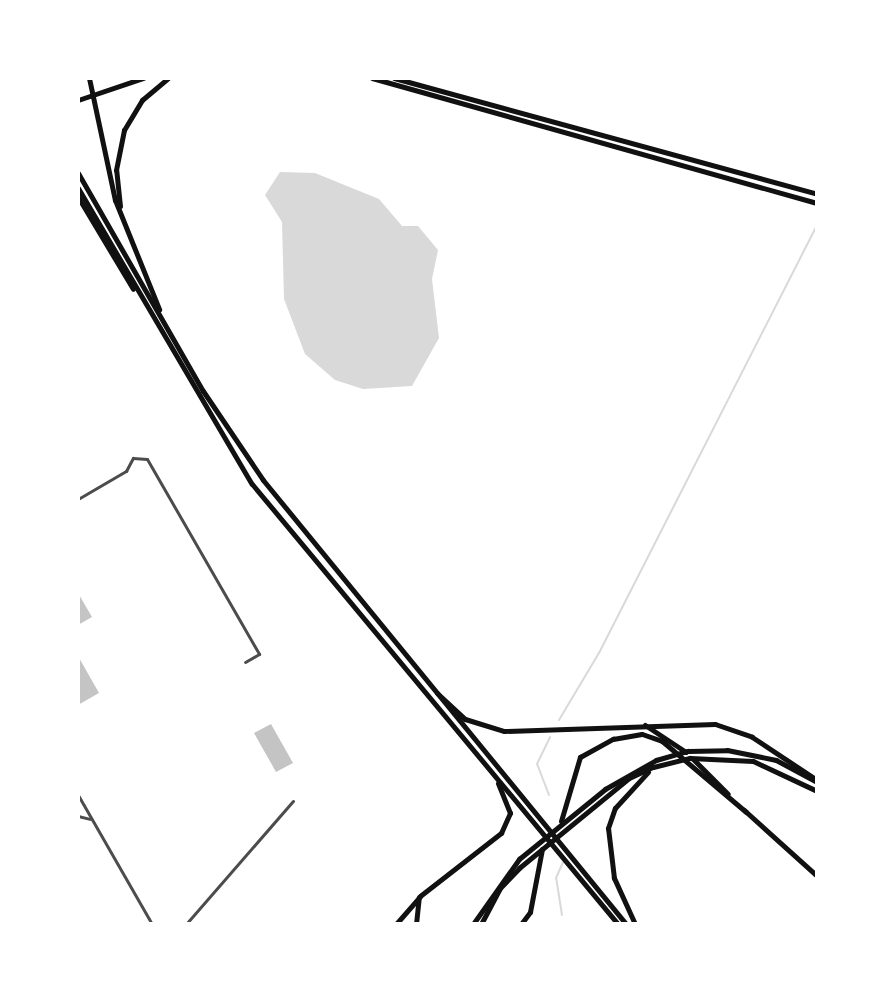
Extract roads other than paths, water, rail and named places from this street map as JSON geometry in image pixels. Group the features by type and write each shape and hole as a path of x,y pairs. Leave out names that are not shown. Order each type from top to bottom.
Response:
{"highway":[{"path":"89,78 99,109 120,211 161,317"},
{"path":"78,100 143,78"},
{"path":"120,211 120,141 142,100 168,78"},
{"path":"372,78 817,203"},
{"path":"394,78 817,194"},
{"path":"78,173 161,317 263,480 626,924"},
{"path":"78,188 252,484 618,924"},
{"path":"78,197 144,303"},
{"path":"436,693 465,719 485,728 692,723 734,730 817,781"},
{"path":"644,724 680,745 746,812"},
{"path":"560,824 580,757 613,739 642,734 662,741 817,876"},
{"path":"481,924 500,888 560,824 630,772 668,756 701,749 757,755 817,781"},
{"path":"473,924 498,883 540,846 629,778 653,767 705,757 768,765 817,791"},
{"path":"635,924 614,878 608,828 615,808 653,767"},
{"path":"396,924 420,896 508,823 508,803 492,772"},
{"path":"521,924 530,912 540,846"},
{"path":"416,924 420,896"},
{"path":"572,924 601,924"}],"street":[{"path":"78,499 126,471 133,458 147,459 259,654 245,662"},
{"path":"78,797 152,924"},
{"path":"186,924 293,801"},
{"path":"78,816 91,819"}],"waterway":[{"path":"559,720 599,653 817,225"},
{"path":"549,795 537,764 550,737"},
{"path":"562,915 556,878 563,862"}]}
